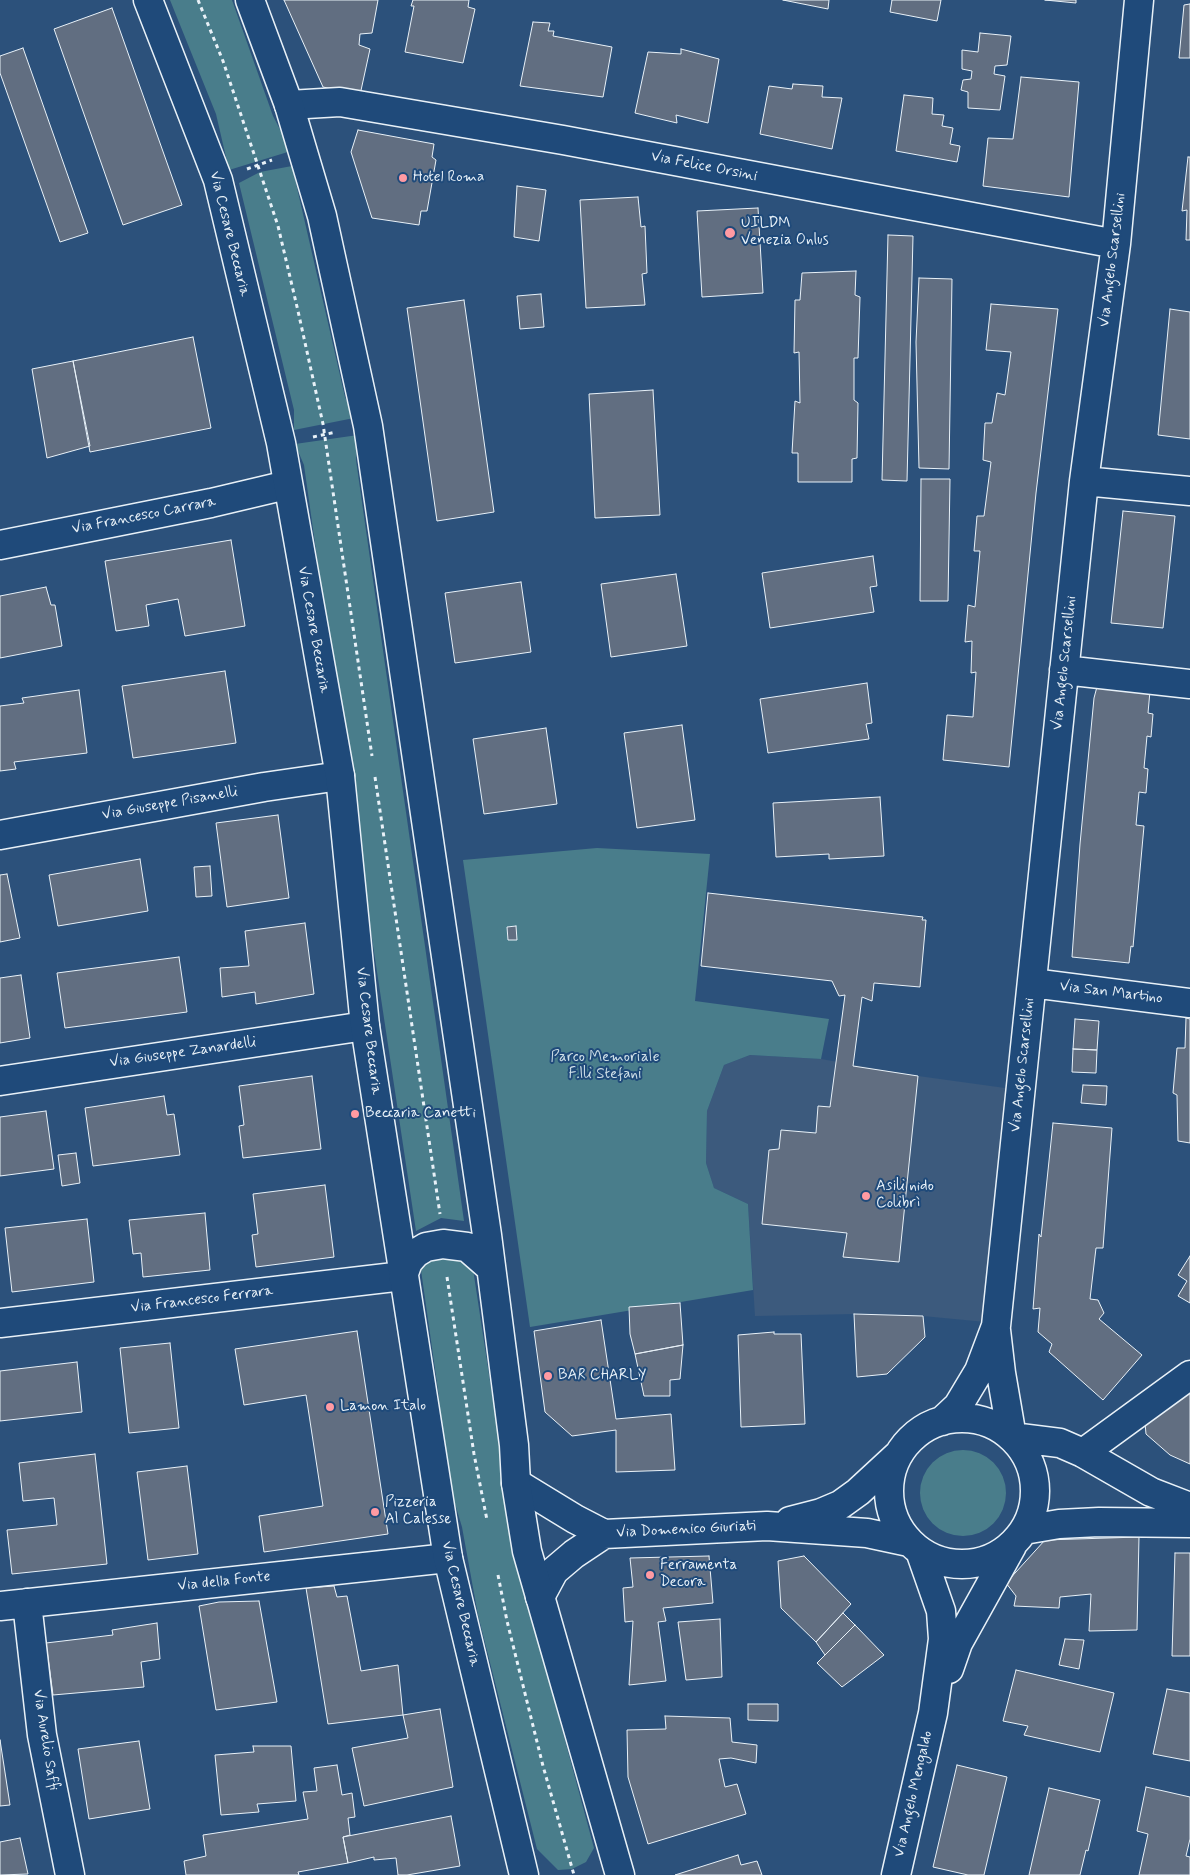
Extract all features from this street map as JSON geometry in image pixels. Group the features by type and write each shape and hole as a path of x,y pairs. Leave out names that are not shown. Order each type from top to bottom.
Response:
{"street":[{"name":"Via Cesare Beccaria","path":"148,0 218,180 281,443 340,776 365,1026 448,1558 524,1874"},
{"path":"250,0 289,105 322,216 368,426 491,1268 514,1445 516,1483 527,1550 620,1875"},
{"name":"Via Angelo Scarsellini","path":"996,1326 1084,481 1116,244 1140,0"},
{"name":"Via Felice Orsini","path":"289,105 340,102 572,142 1116,244"},
{"path":"1084,481 1190,491"},
{"name":"Via Francesco Carrara","path":"0,545 211,503 287,485"},
{"path":"1064,670 1190,684"},
{"name":"Via Giuseppe Pisanelli","path":"0,835 264,787 340,776"},
{"name":"Via San Martino","path":"1032,983 1190,1003"},
{"name":"Via Giuseppe Zanardelli","path":"0,1080 365,1026"},
{"path":"403,1276 408,1262 416,1253 426,1247 443,1244 467,1248 491,1268"},
{"name":"Via Francesco Ferrara","path":"0,1323 403,1276"},
{"path":"768,1526 821,1514 840,1505 858,1492 897,1456 916,1434 942,1420 958,1406 978,1371 996,1326"},
{"path":"996,1326 1001,1374 1012,1437"},
{"path":"1083,1453 1190,1375"},
{"path":"932,1713 958,1643 1033,1512 1036,1496 1031,1464 1023,1450 1012,1437 991,1423 967,1417 942,1420"},
{"path":"1012,1437 1060,1443 1083,1453 1151,1492 1190,1507"},
{"path":"897,1456 889,1478 889,1501 895,1523 914,1547 941,1612 943,1624 943,1640 932,1713"},
{"name":"Via Domenico Giuriati","path":"516,1483 575,1519 604,1534 768,1526"},
{"path":"768,1526 867,1533 914,1547 937,1560 950,1563 976,1563 995,1557 1018,1538 1059,1524 1099,1522 1190,1523"},
{"name":"Via Domenico Giuriati","path":"540,1597 549,1579 561,1564 604,1534"},
{"name":"Via della Fonte","path":"0,1606 448,1558"},
{"name":"Via Aurelio Saffi","path":"27,1603 42,1735 70,1875"},
{"name":"Via Angelo Mengaldo","path":"896,1875 932,1713"},
{"path":"602,1875 606,1871 612,1849"}],"path":[{"path":"198,0 223,61 278,226 302,330 324,435 373,765"},
{"path":"218,180 302,151"},
{"path":"281,443 368,426"},
{"path":"374,775 441,1218 443,1244 474,1454 488,1529"},
{"path":"496,1566 507,1621 543,1766 574,1875"}],"shaded area":[{"name":"Asili nido Colibrì","path":"750,1055 821,1059 918,1076 1012,1089 986,1322 923,1316 854,1314 755,1316 748,1204 714,1188 706,1163 707,1111 724,1065"}],"green space":[{"path":"170,0 232,0 273,116 291,151 229,170 216,114"},
{"path":"292,166 345,397 354,418 294,430 294,410 239,183 260,172"},
{"path":"358,435 356,460 464,1221 441,1218 416,1231 350,792 304,465 295,444"},
{"name":"Parco Memoriale F.lli Stefani","path":"597,848 710,854 695,1001 829,1019 821,1059 750,1055 724,1065 707,1111 706,1163 714,1188 748,1204 753,1290 530,1327 463,860"},
{"path":"458,1256 473,1269 493,1401 500,1423 540,1618 542,1655 594,1848 586,1862 572,1869 558,1870 537,1849 478,1615 462,1527 444,1467 440,1435 439,1397 421,1270 430,1259"},
{"path":"955,1450 971,1450 980,1453 994,1462 1003,1476 1006,1493 1003,1510 994,1524 980,1533 971,1536 955,1536 939,1529 927,1517 920,1501 920,1485 927,1469 939,1457"}],"building":[{"path":"284,0 378,0 372,33 360,34 359,45 370,49 360,95 323,87"},
{"path":"413,0 469,0 468,7 475,9 463,63 405,52 414,6 411,6"},
{"path":"783,0 829,0 828,9"},
{"path":"892,0 941,0 937,21 890,12"},
{"path":"1045,0 1076,0 1076,3"},
{"path":"1190,4 1190,58 1179,58 1184,5"},
{"path":"112,8 182,205 123,225 54,29"},
{"path":"533,22 550,23 548,31 554,31 553,36 612,47 603,97 520,86"},
{"path":"980,33 1011,36 1007,65 995,66 994,74 1005,76 1000,110 968,108 968,92 961,90 963,80 971,79 972,71 962,69 962,50 978,52"},
{"path":"23,48 88,233 60,242 0,73 0,56"},
{"path":"681,49 719,59 708,123 676,115 677,123 635,113 648,52 681,54"},
{"path":"1021,77 1079,82 1069,197 983,186 988,138 1013,139"},
{"path":"793,84 823,86 822,97 842,98 832,149 760,134 769,86 792,89"},
{"path":"904,95 933,98 932,114 944,115 942,126 953,128 950,144 960,146 957,162 896,151"},
{"path":"358,130 434,144 432,157 436,160 427,211 421,211 419,225 372,218 351,152"},
{"path":"1188,157 1190,157 1190,240 1186,240 1187,210 1182,211"},
{"path":"517,186 546,190 539,241 514,237"},
{"path":"638,197 641,227 645,226 647,273 642,274 645,305 586,308 580,200"},
{"path":"758,208 763,293 702,297 697,211"},
{"path":"888,235 913,236 907,481 882,480"},
{"path":"856,271 855,295 860,297 858,358 854,358 854,400 858,403 857,458 852,459 852,482 798,482 798,453 792,453 795,401 800,403 799,352 794,353 795,300 800,300 802,273"},
{"path":"919,278 952,279 949,469 919,468 916,342"},
{"path":"541,294 544,327 520,329 517,296"},
{"path":"464,300 494,512 437,521 407,308"},
{"path":"991,304 1058,309 1036,493 1009,767 943,760 947,715 973,717 976,672 971,673 972,641 965,642 968,605 975,607 980,551 974,551 977,516 984,516 991,462 983,460 985,423 992,423 997,393 1005,395 1011,352 986,350"},
{"path":"1170,309 1190,312 1190,439 1158,435"},
{"path":"193,337 211,428 90,452 73,361"},
{"path":"73,361 90,446 47,458 32,369"},
{"path":"653,390 660,515 595,518 589,394"},
{"path":"921,479 950,479 948,601 920,601"},
{"path":"1123,511 1175,516 1163,628 1111,623"},
{"path":"231,540 245,626 185,636 178,599 146,605 149,626 116,631 105,561"},
{"path":"873,556 877,586 870,587 874,612 770,628 762,573"},
{"path":"676,574 687,646 611,657 601,584"},
{"path":"521,582 531,652 455,663 445,593"},
{"path":"46,587 51,605 55,605 62,646 0,658 0,596"},
{"path":"225,671 236,743 133,758 122,686"},
{"path":"867,683 872,723 866,724 869,739 768,753 760,699"},
{"path":"1098,683 1150,691 1148,713 1153,714 1151,737 1147,736 1144,768 1148,769 1146,793 1139,792 1136,825 1144,826 1133,947 1131,946 1129,963 1072,957 1080,844 1094,698"},
{"path":"79,690 87,753 14,762 16,769 0,771 0,706 24,703 22,698"},
{"path":"682,725 695,820 637,828 624,733"},
{"path":"546,728 557,804 484,814 473,739"},
{"path":"880,797 884,856 829,859 829,854 776,857 773,803"},
{"path":"278,815 289,898 227,907 216,823"},
{"path":"140,859 148,911 58,926 49,875"},
{"path":"210,866 212,896 196,897 194,867"},
{"path":"7,874 20,938 0,942 0,875"},
{"path":"708,893 923,917 922,920 926,920 920,987 874,983 872,1001 862,997 853,1066 918,1076 899,1262 843,1257 847,1233 762,1224 769,1150 779,1149 781,1130 816,1133 818,1106 830,1107 845,995 839,996 832,981 701,966"},
{"path":"305,923 314,994 256,1004 255,992 222,997 220,968 249,966 245,931"},
{"path":"516,926 517,940 508,940 507,927"},
{"path":"179,957 187,1012 65,1028 57,973"},
{"path":"21,975 30,1038 0,1043 0,978"},
{"path":"1186,1018 1190,1019 1190,1143 1178,1141 1177,1095 1173,1093 1177,1048 1185,1048"},
{"path":"1075,1019 1099,1021 1097,1050 1073,1049"},
{"path":"1073,1049 1097,1050 1096,1073 1072,1072"},
{"path":"312,1076 321,1149 243,1158 239,1126 244,1125 239,1086"},
{"path":"1083,1085 1107,1086 1106,1105 1081,1103"},
{"path":"164,1096 167,1115 174,1114 180,1155 93,1166 85,1108"},
{"path":"46,1111 54,1169 0,1176 0,1117"},
{"path":"1053,1123 1112,1128 1103,1248 1096,1248 1090,1299 1098,1300 1104,1313 1099,1319 1142,1355 1103,1400 1049,1352 1052,1344 1038,1332 1040,1308 1033,1309 1039,1234 1041,1237"},
{"path":"76,1153 80,1183 62,1186 58,1155"},
{"path":"325,1185 334,1257 256,1267 252,1235 258,1234 253,1194"},
{"path":"205,1213 210,1270 143,1277 141,1253 133,1254 129,1220"},
{"path":"87,1219 94,1282 12,1292 5,1228"},
{"path":"1190,1256 1190,1303 1178,1296 1187,1281 1178,1275"},
{"path":"680,1303 683,1345 635,1354 630,1334 629,1307"},
{"path":"854,1314 923,1316 925,1337 887,1374 857,1377"},
{"path":"601,1320 616,1419 671,1414 675,1470 616,1472 616,1430 572,1436 545,1412 534,1331"},
{"path":"357,1331 388,1534 264,1552 259,1516 323,1506 306,1395 244,1405 235,1349"},
{"path":"774,1332 774,1334 801,1334 805,1424 741,1427 738,1335"},
{"path":"170,1343 179,1428 129,1433 120,1348"},
{"path":"683,1345 680,1379 670,1380 670,1396 644,1396 635,1354"},
{"path":"77,1362 82,1412 0,1421 0,1371"},
{"path":"1190,1392 1190,1464 1170,1455 1146,1434 1145,1423"},
{"path":"95,1454 107,1564 12,1574 7,1530 57,1525 54,1498 23,1501 19,1463"},
{"path":"187,1466 198,1554 148,1560 137,1472"},
{"path":"1139,1537 1137,1630 1089,1631 1091,1594 1060,1597 1059,1608 1014,1606 1016,1596 1006,1583 1045,1540"},
{"path":"1175,1553 1190,1553 1190,1656 1172,1656"},
{"path":"709,1556 713,1603 663,1608 666,1621 658,1622 666,1681 629,1685 633,1621 625,1622 623,1588 633,1587 630,1558"},
{"path":"804,1556 851,1604 816,1642 781,1608 778,1561"},
{"path":"334,1586 337,1597 347,1596 361,1671 398,1665 403,1715 328,1724 306,1588"},
{"path":"259,1601 277,1702 216,1710 199,1606 219,1602"},
{"path":"843,1613 855,1625 825,1655 816,1642"},
{"path":"720,1619 722,1677 686,1680 678,1622"},
{"path":"157,1623 160,1659 141,1662 144,1687 53,1695 46,1643 113,1635 112,1630"},
{"path":"855,1625 884,1655 842,1687 817,1663"},
{"path":"1065,1639 1084,1640 1079,1669 1059,1665"},
{"path":"1016,1670 1114,1693 1100,1752 1024,1735 1028,1726 1003,1721"},
{"path":"1167,1689 1190,1693 1190,1761 1153,1754"},
{"path":"748,1704 778,1704 778,1721 748,1720"},
{"path":"440,1709 453,1787 364,1806 352,1748 408,1738 403,1715"},
{"path":"665,1716 730,1718 732,1742 757,1745 756,1763 731,1758 719,1759 725,1787 737,1784 746,1814 648,1844 628,1777 627,1730 666,1729"},
{"path":"0,1740 10,1805 0,1806"},
{"path":"139,1741 150,1809 89,1819 78,1749"},
{"path":"253,1746 291,1746 296,1801 257,1804 259,1812 221,1815 215,1755 254,1752"},
{"path":"337,1765 342,1795 352,1793 355,1817 348,1818 350,1835 343,1837 348,1863 298,1872 299,1875 186,1875 184,1861 206,1856 203,1835 308,1819 303,1792 317,1791 314,1768"},
{"path":"957,1765 1007,1777 984,1875 968,1875 933,1867"},
{"path":"1146,1787 1190,1797 1190,1839 1186,1856 1190,1857 1190,1875 1139,1875 1148,1834 1137,1831"},
{"path":"1049,1788 1100,1800 1088,1851 1086,1850 1080,1875 1029,1875"},
{"path":"451,1816 460,1866 398,1875 396,1858 374,1860 374,1857 348,1863 343,1837"},
{"path":"20,1838 28,1874 0,1875 0,1842"},
{"path":"738,1855 741,1865 757,1861 762,1875 675,1875"}],"place":[{"name":"Hotel Roma","path":"403,178"},
{"name":"UILDM Venezia Onlus","path":"730,233"},
{"name":"Beccaria Canetti","path":"355,1114"},
{"name":"Asili nido Colibrì","path":"866,1196"},
{"name":"BAR CHARLY","path":"548,1376"},
{"name":"Lamon Italo","path":"330,1407"},
{"name":"Pizzeria Al Calesse","path":"375,1512"},
{"name":"Ferramenta Decora","path":"650,1575"}]}
